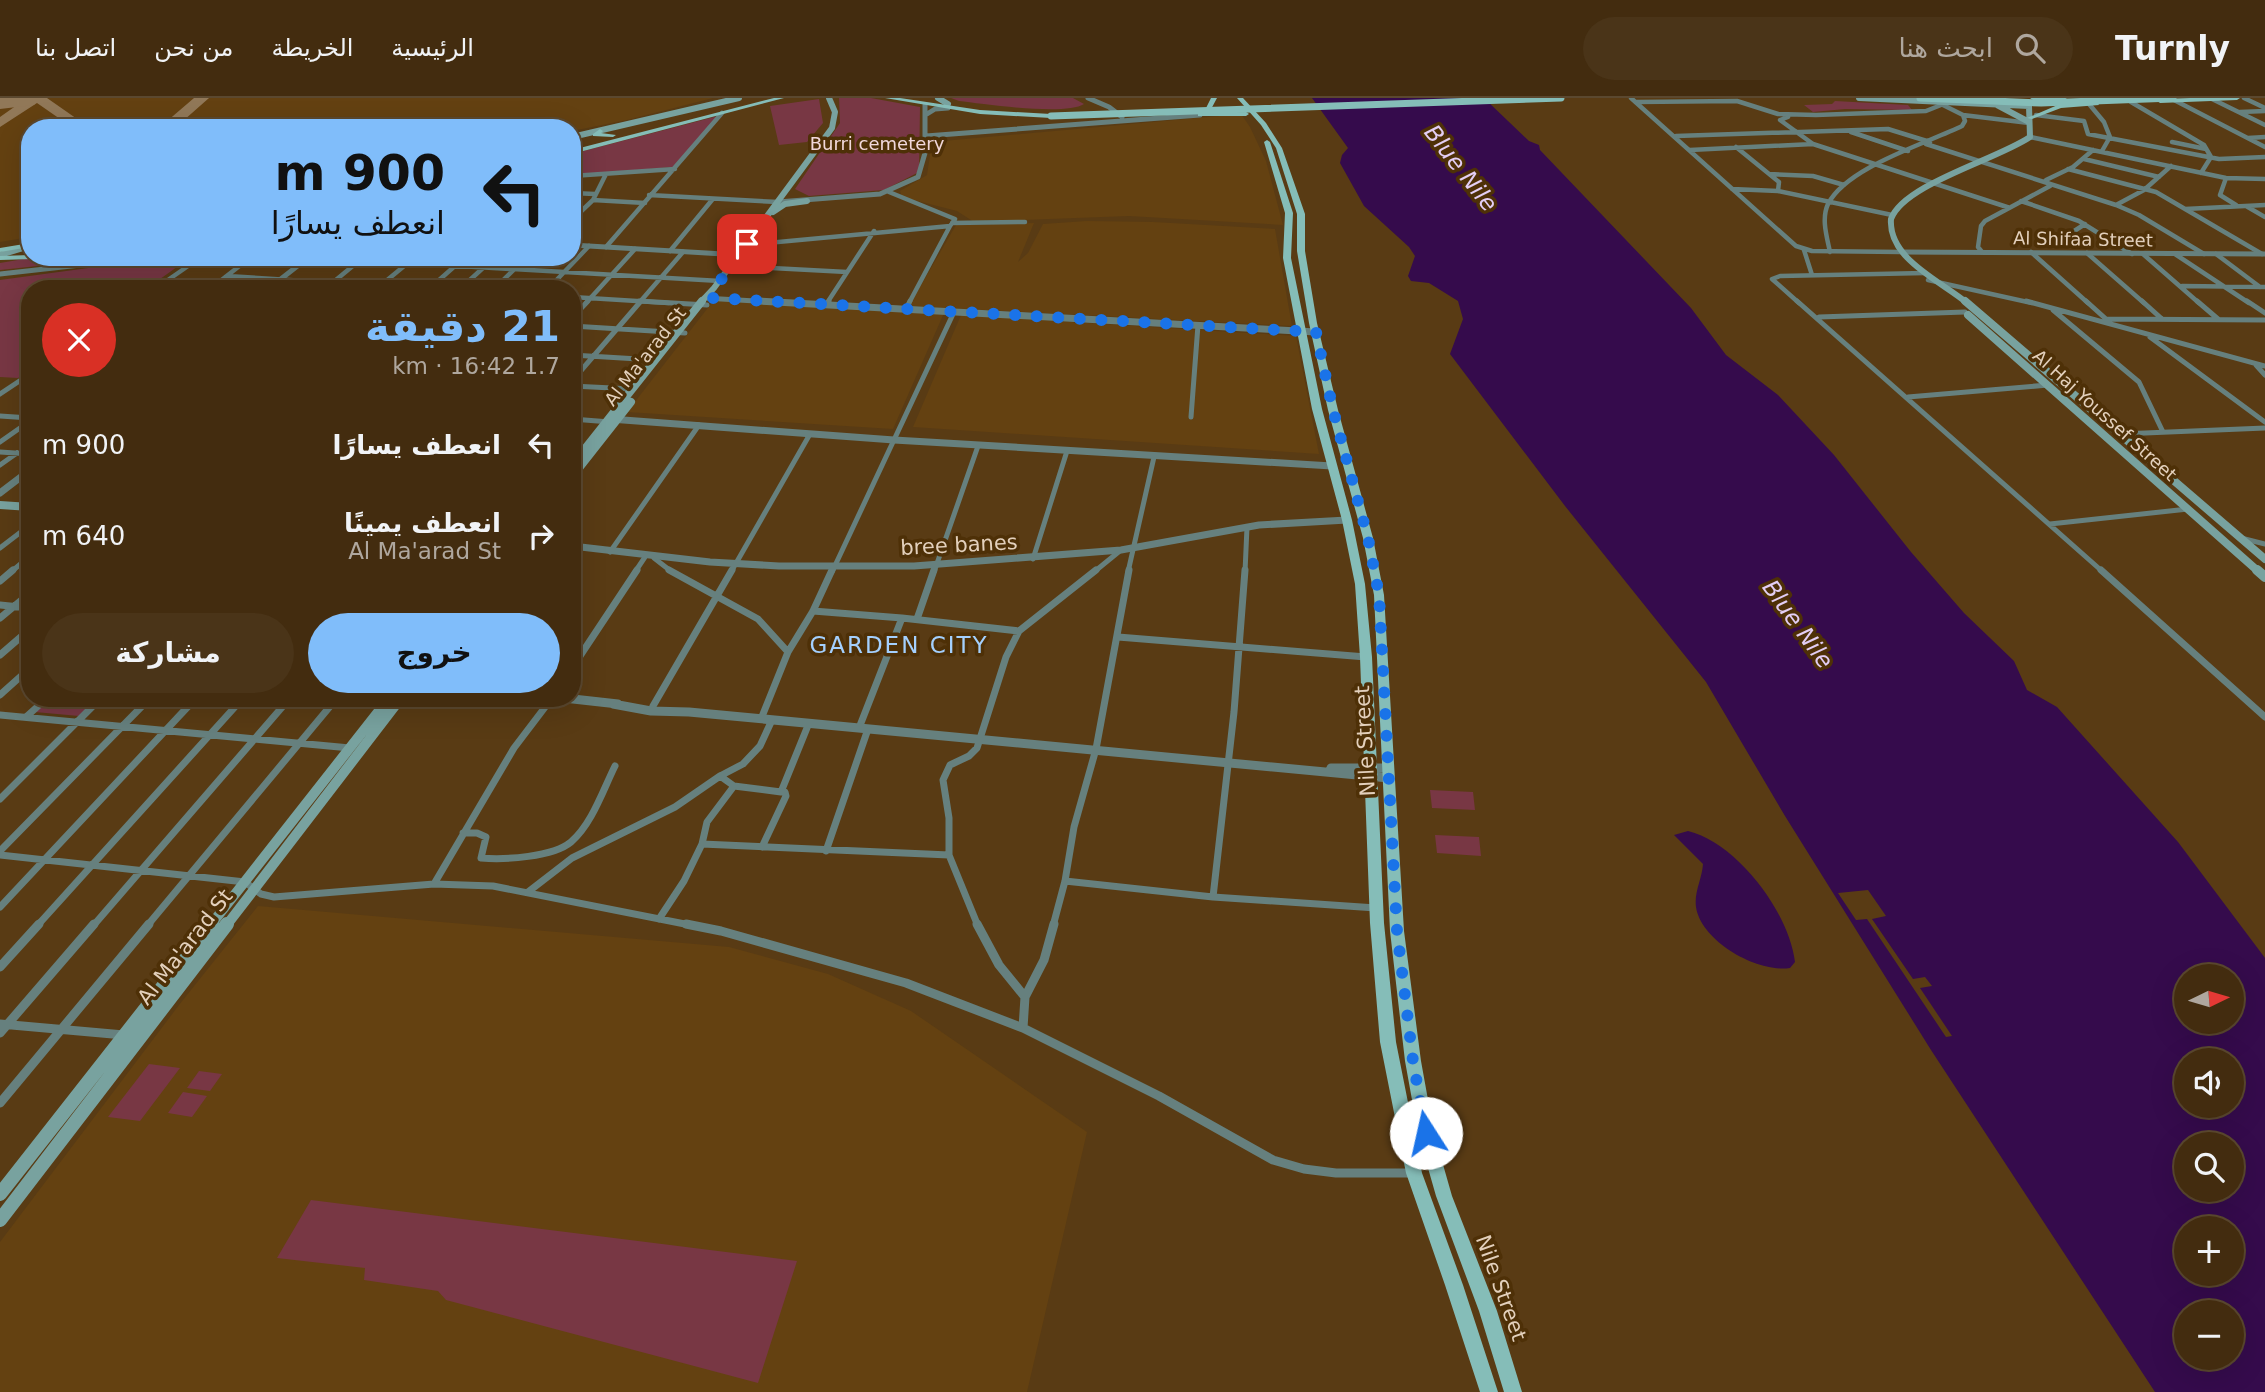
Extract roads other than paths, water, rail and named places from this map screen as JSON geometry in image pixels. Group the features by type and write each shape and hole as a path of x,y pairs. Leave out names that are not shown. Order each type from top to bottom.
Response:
{"main road":[{"path":"581,133 728,98"},
{"path":"581,134 739,98"},
{"path":"581,147 765,98"},
{"path":"581,148 781,98"},
{"path":"888,98 948,106"},
{"path":"908,98 1008,115 1561,98"},
{"path":"938,98 948,106"},
{"path":"1200,115 1208,111 1214,98"},
{"name":"Nile Street","path":"1233,98 1259,128 1269,147 1285,195 1290,220 1287,258 1317,409 1347,520 1360,584 1366,657 1376,908 1388,1042 1414,1173 1489,1392"},
{"name":"Nile Street","path":"1240,98 1273,138 1302,220 1302,261 1316,332 1333,410 1368,538 1379,595 1397,931 1413,1061 1426,1133 1444,1196 1488,1311 1513,1392"},
{"path":"1051,114 1491,98"},
{"path":"1860,98 2025,103 2237,98"},
{"path":"1993,98 1997,105 2009,113"},
{"path":"1993,98 2012,106 2030,119"},
{"path":"1901,252 1891,233 1892,215 1910,196 1933,183 2017,148 2029,137 2029,106 2020,98"},
{"path":"2033,98 2064,98"},
{"path":"1919,100 1945,104 1957,101 2120,98"},
{"name":"Al Ma'arad St","path":"581,455 612,421 706,301 834,124 833,99"},
{"path":"1957,101 2030,119 2060,106 2173,99"},
{"path":"1957,101 2029,106"},
{"path":"1200,115 1246,114"},
{"path":"600,131 595,135 631,133"},
{"path":"787,190 790,197 807,201"},
{"path":"768,216 785,205 807,201"},
{"path":"1,256 21,252"},
{"path":"1,256 21,252"},
{"name":"Al Haj Youssef Street","path":"1901,252 2265,578"},
{"name":"Al Haj Youssef Street","path":"1937,284 1946,287 2265,559"},
{"name":"Al Ma'arad St","path":"612,421 632,389 681,333"},
{"path":"0,500 21,501"},
{"path":"0,505 21,506"},
{"path":"2222,539 2241,538"},
{"name":"Al Ma'arad St","path":"356,749 383,707"},
{"name":"Al Ma'arad St","path":"0,1194 125,1042 356,749 393,707"},
{"name":"Al Ma'arad St","path":"0,1220 125,1042"}],"street":[{"path":"1088,98 1109,107 1118,116 1136,119"},
{"path":"2244,98 2265,110"},
{"path":"2173,99 2265,147"},
{"path":"2212,99 2265,125"},
{"path":"1633,100 1737,101 1778,114 1795,115 1927,111 1945,104 1963,115 2084,121 2088,134 2211,158 2265,157"},
{"path":"1633,100 1676,136 1789,241 1804,250 1901,252"},
{"path":"1919,100 1927,111"},
{"path":"2131,102 2198,140 2211,158"},
{"path":"649,195 778,202 889,192 921,173 926,136 925,104"},
{"path":"2089,104 2104,122 2109,137 2102,152"},
{"path":"927,114 948,106"},
{"path":"2239,112 2265,110"},
{"path":"606,247 722,113"},
{"path":"926,136 1200,115"},
{"path":"1795,115 1780,120 1813,144 2007,207"},
{"path":"1830,252 1824,217 1828,202 1844,185 1877,166 1962,126 1965,121 1963,115"},
{"path":"2172,149 2169,133 2173,126"},
{"path":"1676,136 1891,129 2116,205 2204,254"},
{"path":"1847,130 1909,151"},
{"path":"2029,137 2226,178 2265,179"},
{"path":"2247,138 2265,137"},
{"path":"2172,142 2207,149"},
{"path":"1690,150 1813,144"},
{"path":"1736,147 1779,182 1778,191"},
{"path":"1982,252 1978,247 1981,226 1985,221 2050,186 2046,180 2068,170 2094,149"},
{"path":"2202,173 2211,158"},
{"path":"2084,159 2159,177"},
{"path":"2116,205 2144,190 2171,166"},
{"path":"581,175 676,169"},
{"path":"2068,170 2155,192 2263,254"},
{"path":"581,211 594,197 607,174"},
{"path":"1769,174 1812,176 1844,185"},
{"path":"2226,178 2220,195 2238,206"},
{"path":"1732,189 1778,191 1892,215"},
{"path":"889,192 953,217 906,309"},
{"path":"581,195 645,203"},
{"path":"670,251 712,200"},
{"path":"2021,201 2085,224 2132,254"},
{"path":"2185,209 2265,205"},
{"path":"2245,206 2265,216"},
{"path":"581,246 704,253 874,231 1025,222"},
{"path":"2065,237 2085,224"},
{"path":"826,305 874,231"},
{"path":"581,254 589,246"},
{"path":"581,308 635,249"},
{"path":"1804,250 1812,275"},
{"path":"581,372 683,252"},
{"name":"Al Shifaa Street","path":"1901,252 2263,254"},
{"path":"2031,252 2106,319"},
{"path":"2087,253 2162,319"},
{"path":"2143,254 2219,319"},
{"path":"2175,254 2265,313"},
{"path":"2216,254 2263,289"},
{"path":"0,274 72,266"},
{"path":"168,280 188,266"},
{"path":"222,280 240,266"},
{"path":"227,276 280,280 297,266"},
{"path":"336,280 353,266"},
{"path":"387,280 404,266"},
{"path":"440,280 455,266 661,278 717,285"},
{"path":"503,280 518,266"},
{"path":"556,280 570,266"},
{"path":"732,266 847,272"},
{"path":"470,280 483,268"},
{"path":"1927,276 1812,275 1772,279 1818,317 2265,717"},
{"path":"1937,284 1971,287 2265,366"},
{"path":"2182,286 2263,289"},
{"path":"1946,287 1971,287"},
{"path":"581,298 641,302 826,305 1316,332"},
{"path":"2050,307 2134,377 2164,432"},
{"path":"528,892 572,858 675,807 720,776 737,768 753,755 762,743 766,719 788,652 813,611 954,312"},
{"path":"1818,317 1965,312"},
{"path":"2083,316 2141,321 2265,320"},
{"path":"1191,417 1198,326"},
{"path":"581,327 681,333"},
{"path":"2144,333 2265,422"},
{"path":"581,355 655,360"},
{"path":"2256,364 2265,375"},
{"path":"0,394 21,380"},
{"path":"581,384 632,389"},
{"path":"1908,397 2049,385"},
{"path":"0,416 21,418"},
{"path":"581,419 1332,466"},
{"path":"610,552 699,425"},
{"path":"0,442 21,426"},
{"path":"2121,434 2265,428"},
{"path":"653,706 715,594 810,434"},
{"path":"917,619 978,446"},
{"path":"1033,559 1067,451"},
{"path":"0,452 21,453"},
{"path":"0,465 17,453"},
{"path":"1023,1028 1025,997 1044,960 1065,881 1074,827 1096,749 1132,548 1154,457"},
{"path":"0,493 21,477"},
{"path":"2050,524 2188,509"},
{"name":"bree banes","path":"581,547 650,558 733,565 935,566 1122,550 1247,527 1347,520"},
{"path":"1213,897 1231,761 1247,527"},
{"path":"0,548 21,532"},
{"path":"2241,538 2265,544"},
{"path":"1025,997 999,965 969,909 949,855 949,818 943,776 952,763 972,754 980,739 1006,657 1019,631 1122,550"},
{"path":"581,655 650,558 758,619 788,652"},
{"path":"0,581 21,564"},
{"path":"0,618 21,600"},
{"path":"0,605 21,607"},
{"path":"813,611 1019,631"},
{"path":"827,850 864,728 902,618"},
{"path":"0,655 21,637"},
{"path":"1118,637 1366,657"},
{"path":"0,695 21,676"},
{"path":"581,700 650,711 689,712 1389,773"},
{"path":"613,704 653,706 689,712"},
{"path":"26,717 37,707"},
{"path":"0,799 92,707"},
{"path":"0,853 141,707"},
{"path":"0,907 188,707"},
{"path":"0,967 235,707"},
{"path":"0,1033 4,1024 282,707"},
{"path":"0,1103 329,707"},
{"path":"434,884 524,734 545,707"},
{"path":"0,715 356,749"},
{"path":"781,792 809,723"},
{"path":"463,834 477,833 485,836 479,854 486,859 512,860 566,845 578,833 615,766"},
{"path":"720,776 734,786 764,792 785,792 786,796 762,847"},
{"path":"659,919 684,881 702,844 707,822 734,786"},
{"path":"702,844 949,855"},
{"path":"0,853 189,876 249,886 268,896 280,897 434,884 493,886 721,931 906,983 1023,1028 1158,1096 1242,1146 1273,1160 1304,1169 1336,1172 1414,1173"},
{"path":"1065,881 1213,897 1376,908"},
{"path":"4,1024 62,1029 125,1042"}],"water":[{"name":"Blue Nile","path":"1312,98 1484,98 1529,141 1539,145 1540,150 1691,308 1726,355 1778,395 1834,455 1911,552 1964,613 2014,661 2027,690 2057,707 2178,842 2265,958 2265,1392 2155,1392 1931,1050 1785,816 1706,682 1565,506 1450,354 1463,319 1458,301 1429,283 1411,281 1408,276 1415,256 1409,247 1364,206 1340,163 1348,148"},
{"path":"1688,831 1725,850 1758,882 1783,922 1791,943 1795,962 1790,968 1777,968 1747,960 1719,943 1708,932 1696,907 1703,864 1674,835"}],"district":[{"name":"GARDEN CITY","path":"899,645"}],"park label":[{"name":"Burri cemetery","path":"877,143"}]}
